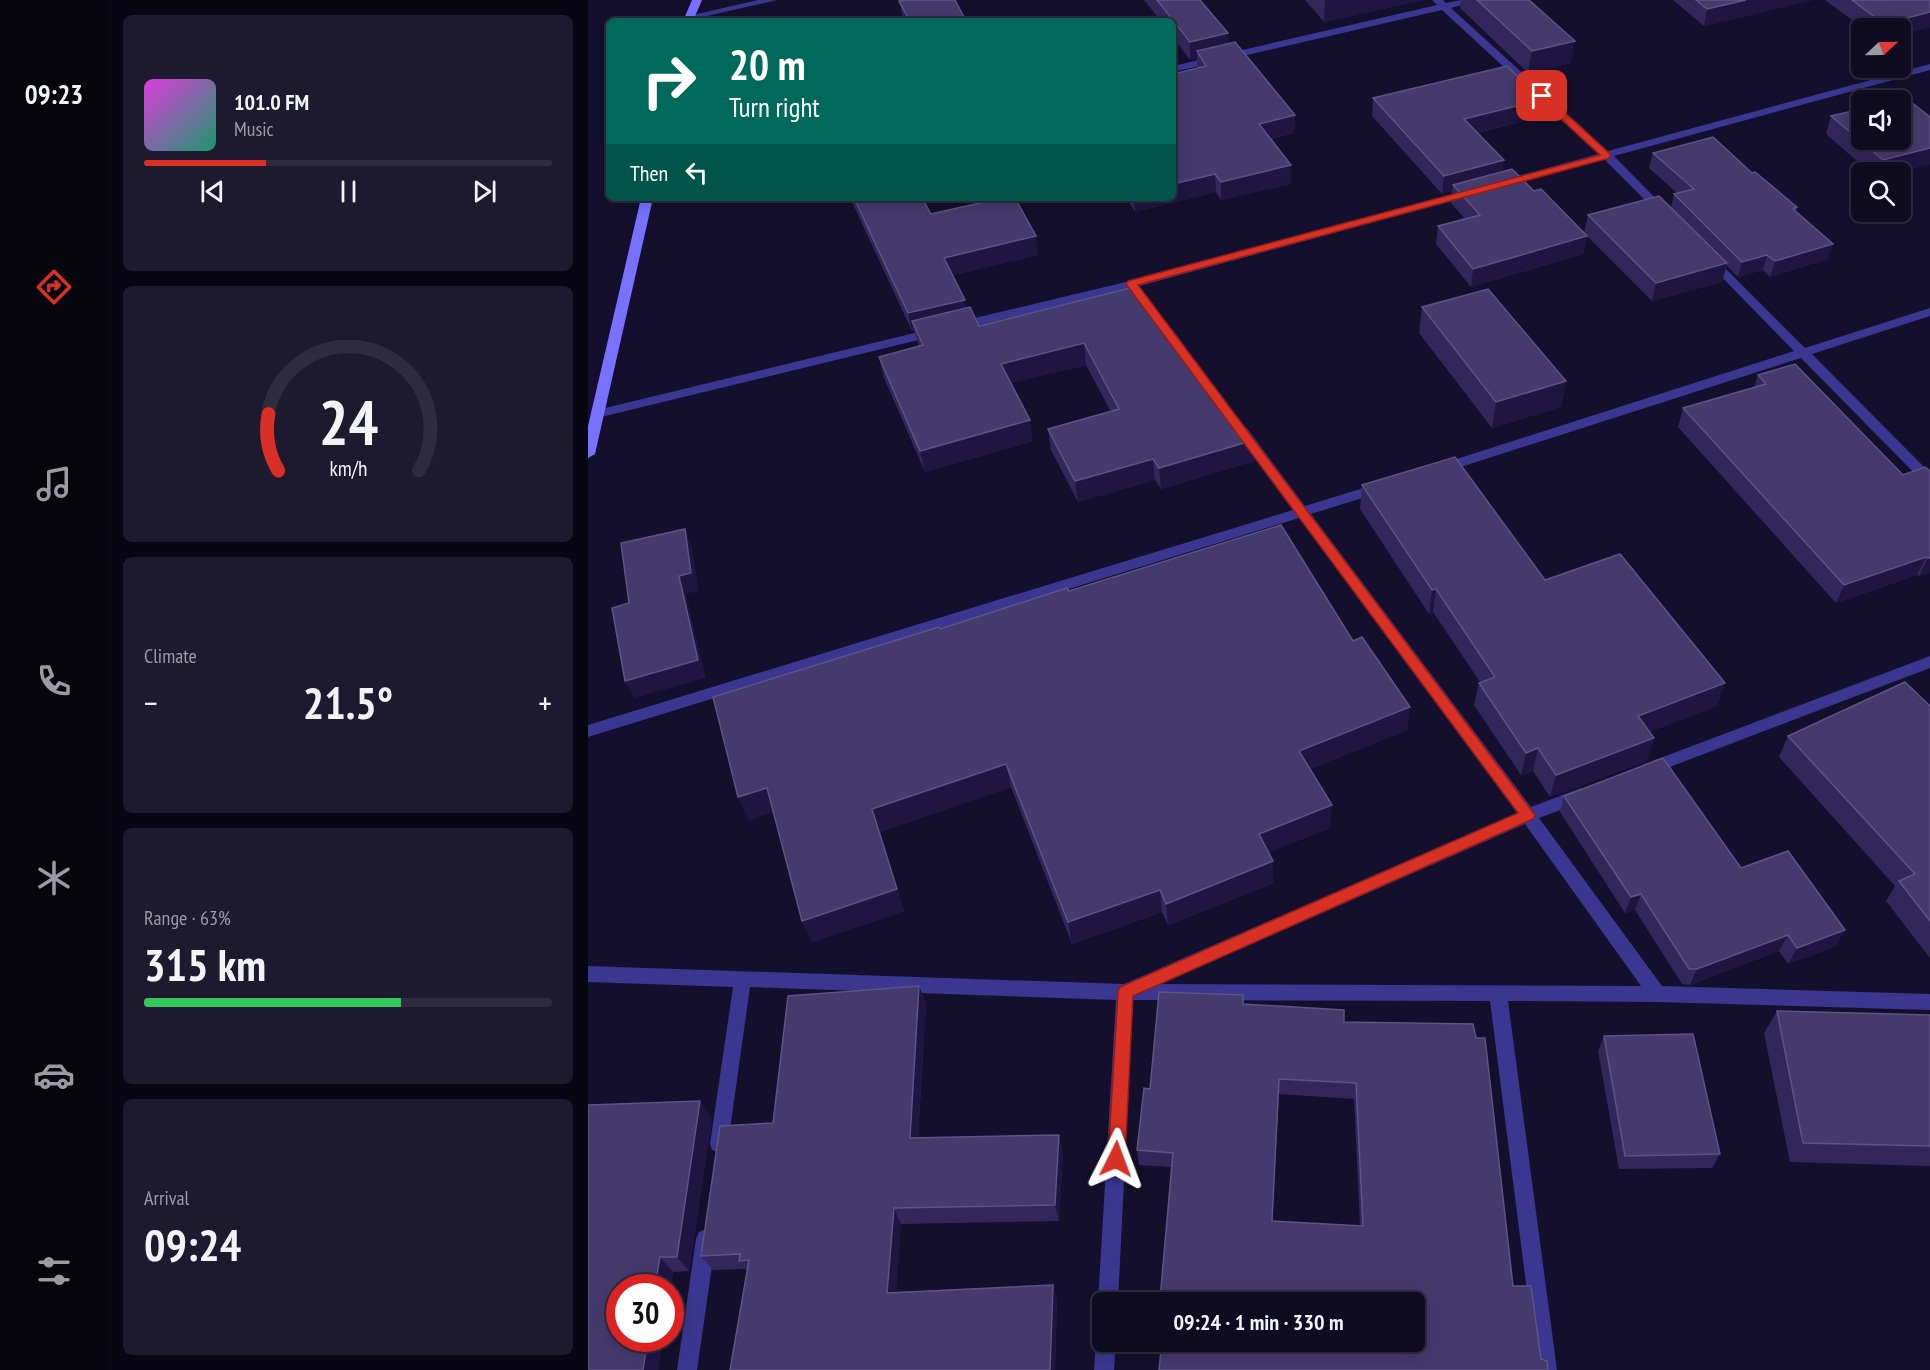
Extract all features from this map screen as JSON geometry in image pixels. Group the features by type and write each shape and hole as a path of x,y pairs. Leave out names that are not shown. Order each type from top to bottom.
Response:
{"street":[{"path":"689,18 697,0"},
{"path":"693,18 772,0"},
{"path":"1176,68 1441,3 1474,0"},
{"path":"1441,3 1607,156 1672,221"},
{"path":"597,414 1132,284 1930,68"},
{"path":"588,454 646,201"},
{"path":"1704,254 1930,481"},
{"path":"1132,284 1189,360"},
{"path":"1428,473 1930,312"},
{"path":"1232,417 1528,815 1657,994"},
{"path":"588,731 1394,484"},
{"path":"1629,777 1930,662"},
{"path":"1125,992 1528,815 1595,789"},
{"path":"588,974 1125,992 1657,994 1930,1002"},
{"path":"717,1162 743,978"},
{"path":"1109,1292 1125,992"},
{"path":"1498,993 1547,1370"},
{"path":"687,1370 709,1220"},
{"path":"1104,1370 1105,1352"}],"building":[{"path":"955,0 964,18 908,18 899,1"},
{"path":"1157,0 1200,0 1228,33 1190,42 1176,24 1176,18 1171,18"},
{"path":"1477,0 1529,0 1575,41 1532,51"},
{"path":"1696,0 1746,0 1707,9"},
{"path":"1852,0 1930,0 1930,12 1907,18 1876,18"},
{"path":"1235,42 1295,115 1259,124 1291,165 1221,182 1215,174 1176,183 1176,73 1206,66 1197,51"},
{"path":"1507,66 1541,100 1464,119 1504,160 1444,176 1373,98"},
{"path":"1911,102 1930,117 1930,148 1883,160 1871,150 1911,150"},
{"path":"1851,111 1851,133 1831,116"},
{"path":"1713,137 1752,173 1755,172 1797,207 1793,209 1833,244 1775,261 1767,255 1742,262 1674,194 1694,189 1653,153"},
{"path":"1512,169 1534,191 1541,189 1587,236 1473,269 1438,226 1480,215 1453,185"},
{"path":"1659,196 1727,263 1656,283 1588,215"},
{"path":"855,201 924,201 931,214 989,201 1017,201 1036,236 944,258 965,300 908,313"},
{"path":"1138,286 1166,333 1173,332 1254,440 1159,468 1153,459 1075,481 1048,429 1119,409 1084,343 1001,364 1030,420 920,451 879,357 923,345 912,321 970,307 979,326"},
{"path":"1488,289 1566,381 1496,402 1422,307"},
{"path":"1795,364 1903,475 1925,467 1930,471 1930,558 1926,557 1844,585 1683,408 1766,384 1758,375"},
{"path":"1455,457 1545,580 1620,554 1725,683 1638,716 1654,738 1556,775 1538,748 1526,753 1479,683 1495,677 1436,589 1432,590 1362,485"},
{"path":"1281,525 1353,641 1362,637 1410,707 1299,751 1332,805 1259,834 1273,861 1166,904 1160,890 1068,922 1006,764 872,809 897,889 802,921 767,788 738,797 713,697"},
{"path":"685,529 691,573 679,576 698,660 625,681 612,608 629,603 621,543"},
{"path":"1905,682 1930,706 1930,921 1899,881 1915,874 1788,736"},
{"path":"1663,758 1741,868 1788,851 1845,930 1797,948 1788,935 1697,969 1689,969 1641,894 1631,897 1564,796"},
{"path":"919,986 910,1138 1059,1135 1055,1205 894,1208 887,1293 1053,1285 1050,1370 730,1370 749,1260 739,1261 740,1254 701,1256 720,1126 773,1123 788,996"},
{"path":"1159,992 1243,995 1243,1004 1344,1010 1344,1022 1473,1024 1476,1038 1485,1038 1513,1286 1531,1286 1541,1359 1547,1361 1548,1370 1159,1370 1161,1352 1425,1352 1425,1292 1161,1292 1173,1153 1137,1150 1144,1088 1150,1089","holes":["1279,1079 1356,1083 1363,1226 1272,1221"]},
{"path":"1777,1011 1930,1015 1930,1146 1803,1143"},
{"path":"1693,1034 1720,1154 1625,1156 1604,1036"},
{"path":"700,1101 677,1257 660,1257 657,1274 606,1274 606,1352 646,1352 643,1370 588,1370 588,1105"}],"route":[{"path":"1116,1159 1125,992 1528,815 1132,284 1607,156 1542,96"}]}
